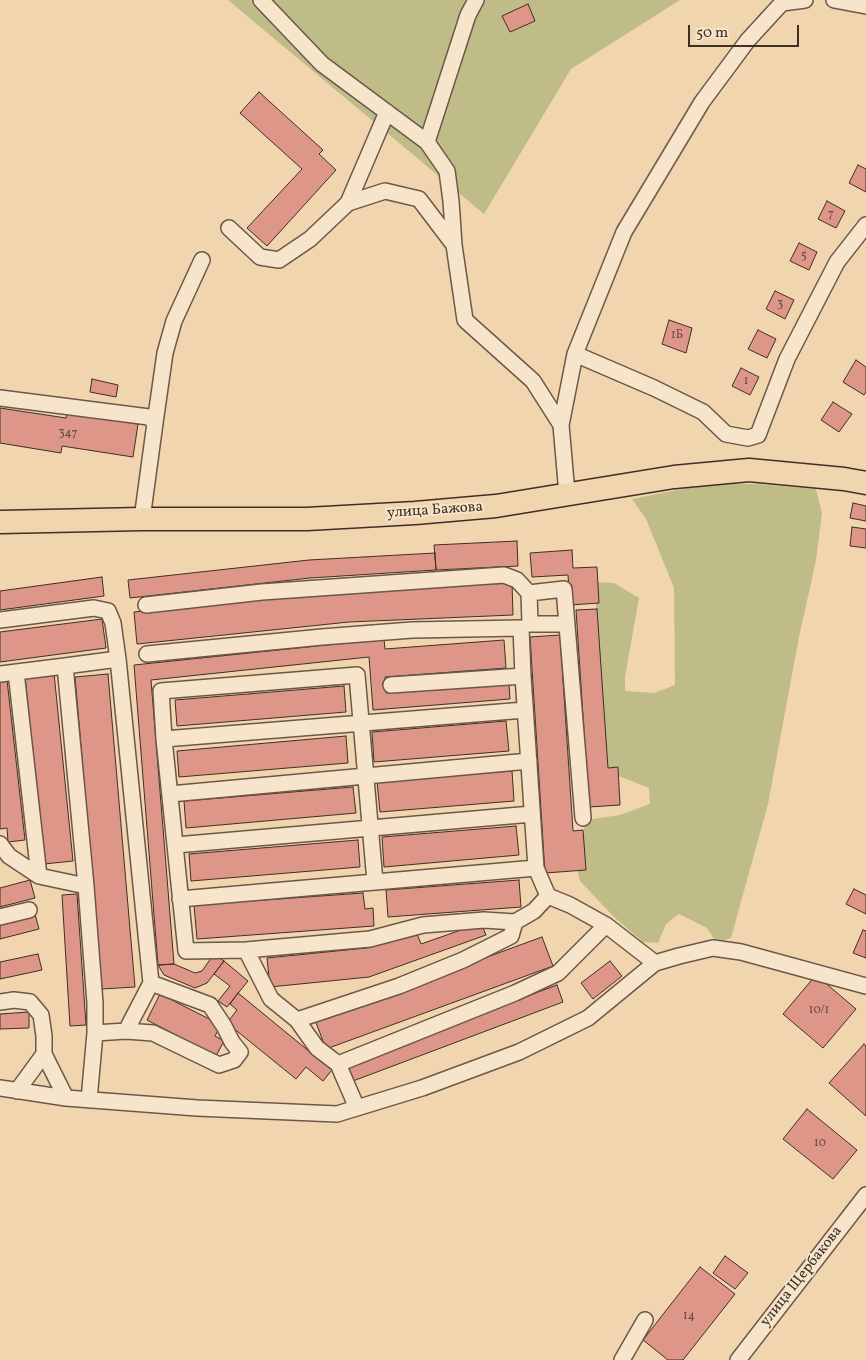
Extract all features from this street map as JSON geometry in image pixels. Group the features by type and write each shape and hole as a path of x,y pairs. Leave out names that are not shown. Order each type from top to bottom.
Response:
{"highway":[{"name":"улица Бажова","path":"0,522 142,519 307,519 415,513 496,506 674,477 749,470 844,479 866,483"}],"street":[{"path":"261,0 322,64 427,142 447,171 454,245 466,320 533,381 561,425"},
{"path":"427,142 468,15 476,0"},
{"path":"567,494 561,425 575,354 624,232 702,102 748,40 782,3 805,0"},
{"path":"834,0 866,6"},
{"path":"229,228 260,257 279,260 310,239 348,202 387,112"},
{"path":"348,202 385,191 419,199 454,245"},
{"path":"575,354 654,388 703,412 726,434 748,438 758,435 787,359 838,262 866,225"},
{"path":"142,519 165,353 174,321 202,260"},
{"path":"0,398 149,418 155,423"},
{"path":"146,605 262,592 504,575 517,580 529,593 523,676 536,868 548,896 570,905 606,925 655,963"},
{"path":"529,593 564,589 583,818"},
{"path":"0,620 94,608 108,612 113,623 151,983 126,1031"},
{"path":"147,654 412,630 566,624"},
{"path":"0,674 118,659"},
{"path":"64,666 86,886 95,1003 95,1033 89,1100"},
{"path":"16,672 39,876"},
{"path":"375,882 357,675 161,691 164,739 186,951 246,950 370,939 423,925 484,920 515,922 534,912 548,896"},
{"path":"391,685 523,676"},
{"path":"164,739 525,710"},
{"path":"170,794 528,761"},
{"path":"176,845 532,814"},
{"path":"0,844 9,856 39,876 86,886"},
{"path":"180,899 536,868"},
{"path":"0,917 29,910"},
{"path":"297,1020 399,986 464,960 510,936 515,922"},
{"path":"338,1064 515,993 558,973 606,925"},
{"path":"0,1088 89,1100 196,1108 337,1114 422,1088 519,1052 588,1018 655,963 713,948 741,952 866,986"},
{"path":"246,950 271,1000 297,1020 317,1048 338,1064 357,1108"},
{"path":"95,1033 126,1031 153,1033 219,1065 234,1060 240,1052 210,1005 151,983"},
{"path":"0,1002 14,1000 30,1002 40,1015 44,1036 44,1054 66,1098"},
{"path":"17,1090 44,1054"},
{"name":"улица Щербакова","path":"738,1360 864,1201"},
{"path":"622,1360 645,1320"}],"shaded area":[{"path":"228,0 680,0 571,69 484,214"},
{"path":"708,484 756,484 816,489 822,513 816,560 799,637 768,804 731,938 721,941 714,939 707,928 679,914 666,924 658,943 643,942 614,917 580,881 576,863 586,820 620,815 650,804 649,788 604,770 596,621 596,582 614,583 639,598 625,676 625,691 654,693 675,685 674,588 646,519 632,499"}],"building":[{"path":"528,4 535,21 510,32 502,16"},
{"path":"259,92 323,150 319,154 336,170 267,246 247,228 302,169 240,113"},
{"path":"858,165 866,169 866,192 849,183"},
{"path":"827,201 845,211 836,228 818,219"},
{"path":"799,243 817,252 809,270 790,261"},
{"path":"775,291 794,300 785,319 766,309"},
{"path":"669,320 692,328 686,353 662,344"},
{"path":"758,330 776,339 767,358 748,349"},
{"path":"856,360 866,367 866,392 864,395 843,382"},
{"path":"741,368 759,377 750,395 732,386"},
{"path":"92,379 118,385 116,397 90,392"},
{"path":"833,402 852,414 839,432 821,420"},
{"path":"0,408 66,418 67,413 138,424 133,457 62,446 61,453 0,443"},
{"path":"853,503 866,506 866,521 850,518"},
{"path":"852,527 866,529 866,548 850,546"},
{"path":"517,541 518,566 436,570 434,545"},
{"path":"572,550 573,568 597,567 599,603 570,605 568,575 532,577 530,553"},
{"path":"435,553 436,570 310,578 130,598 128,580 309,560"},
{"path":"102,577 104,596 0,610 0,591"},
{"path":"512,583 513,615 349,622 137,644 134,612 348,591"},
{"path":"597,609 608,768 618,767 620,805 589,807 576,610"},
{"path":"102,619 106,648 0,662 0,632"},
{"path":"560,635 573,831 583,830 586,870 545,873 530,637"},
{"path":"384,639 385,649 504,640 506,668 385,677 386,693 509,684 510,699 373,710 369,657 151,680 174,964 158,965 134,665"},
{"path":"54,673 73,861 44,864 25,676"},
{"path":"108,674 135,987 102,989 75,677"},
{"path":"0,680 7,680 25,840 8,842 7,828 0,829"},
{"path":"344,686 346,712 177,726 175,700"},
{"path":"506,721 509,751 374,762 372,732"},
{"path":"346,736 348,763 179,777 177,751"},
{"path":"512,771 514,801 380,812 377,782"},
{"path":"353,787 356,813 186,828 184,801"},
{"path":"516,826 519,855 384,867 382,837"},
{"path":"358,840 360,867 191,881 189,854"},
{"path":"30,880 35,898 0,907 0,888"},
{"path":"519,880 521,907 388,917 386,890"},
{"path":"854,889 866,895 866,914 846,904"},
{"path":"363,893 365,909 373,908 374,926 197,939 194,905"},
{"path":"77,894 86,1025 70,1026 62,895"},
{"path":"35,914 39,929 0,939 0,923"},
{"path":"481,923 486,935 369,977 270,987 267,958 366,948 416,931 421,944"},
{"path":"863,930 866,931 866,958 853,953"},
{"path":"542,937 553,966 326,1049 315,1020"},
{"path":"38,954 42,970 0,979 0,962"},
{"path":"214,954 224,961 207,983 195,988 164,975 158,965 174,964 195,973 202,971"},
{"path":"224,961 248,981 227,1007 218,1001 230,986 214,974"},
{"path":"610,961 622,976 593,999 581,983"},
{"path":"816,975 856,1009 823,1048 783,1014"},
{"path":"557,985 563,1002 353,1081 346,1064"},
{"path":"238,993 332,1070 323,1081 306,1067 296,1079 227,1023 237,1010 230,1004"},
{"path":"160,994 221,1025 215,1036 224,1041 216,1056 147,1020"},
{"path":"29,1012 29,1028 0,1029 0,1014"},
{"path":"864,1044 866,1046 866,1116 829,1083"},
{"path":"807,1109 857,1150 833,1179 783,1139"},
{"path":"725,1256 748,1273 735,1289 713,1273"},
{"path":"700,1267 735,1294 683,1360 668,1360 643,1340"}]}
